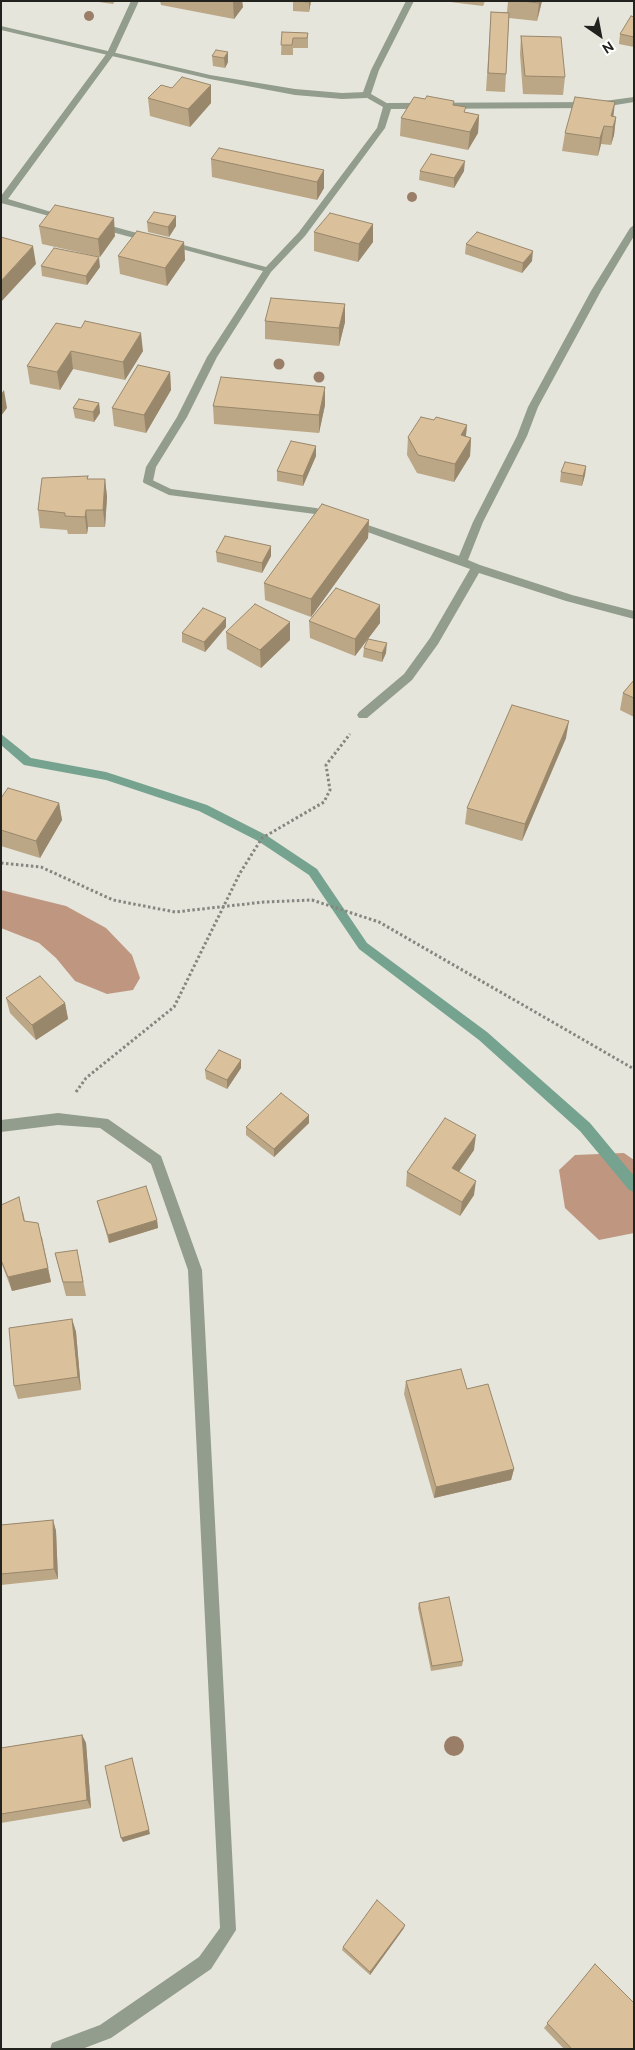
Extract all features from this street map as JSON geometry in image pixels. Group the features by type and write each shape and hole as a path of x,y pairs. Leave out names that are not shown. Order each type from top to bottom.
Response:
{"street":[{"path":"135,1 111,52 2,201 268,270"},
{"path":"366,95 375,70 410,1"},
{"path":"1,28 111,52 210,77 295,92 342,96 366,95 388,106 597,104 634,99"},
{"path":"388,106 381,128 302,234 268,270 212,357 182,417 151,467 148,481 169,492 316,511 462,561 476,568 570,598 634,615"},
{"path":"462,561 478,522 522,436 533,408 596,291 634,228"},
{"path":"363,715 408,677 434,641 476,568"},
{"path":"1,1126 58,1119 103,1123 156,1160 195,1270 228,1930 205,1963 105,2032 58,2049"}],"path":[{"path":"58,1119 86,1078 174,1008 240,873 262,838 324,802 330,790 326,765 363,715"},
{"path":"1,864 42,867 113,900 175,912 264,902 312,900 379,922 634,1069"}],"shaded area":[{"path":"1,890 66,906 106,928 132,955 140,978 133,990 107,994 75,981 56,958 39,943 1,928"},
{"path":"624,1153 634,1160 634,1233 599,1240 565,1208 559,1170 575,1155"}],"building":[{"path":"522,1 539,1 539,3"},
{"path":"491,12 509,13 506,74 488,73"},
{"path":"631,16 634,17 634,37 620,34"},
{"path":"282,32 308,33 307,38 293,38 292,45 281,45"},
{"path":"521,36 561,37 565,77 525,76"},
{"path":"216,50 228,52 224,58 212,56"},
{"path":"182,77 211,85 188,109 148,98 161,85 172,88"},
{"path":"427,96 454,101 453,105 466,107 464,112 479,115 470,132 401,118 414,97 425,99"},
{"path":"575,97 615,102 611,116 616,117 613,127 604,126 600,138 565,133"},
{"path":"219,148 324,170 317,182 211,159"},
{"path":"431,154 465,161 454,178 420,171"},
{"path":"55,205 114,218 98,239 39,226"},
{"path":"154,212 176,216 168,227 147,222"},
{"path":"330,213 373,224 359,244 314,232"},
{"path":"137,231 184,242 165,268 118,256"},
{"path":"477,232 533,251 523,263 466,244"},
{"path":"1,237 33,246 1,281"},
{"path":"54,248 99,257 86,276 41,266"},
{"path":"271,298 345,304 339,328 265,321"},
{"path":"85,321 141,333 123,362 71,351 57,372 27,366 56,323 81,328"},
{"path":"138,365 170,372 144,415 112,408"},
{"path":"221,377 325,387 319,415 213,406"},
{"path":"79,399 99,403 93,412 73,408"},
{"path":"421,417 434,420 436,417 467,425 461,435 471,438 455,464 418,455 408,437"},
{"path":"291,441 316,446 303,476 277,471"},
{"path":"565,462 586,466 583,476 561,472"},
{"path":"88,476 87,479 105,479 103,510 86,510 85,517 65,516 65,513 38,510 42,478"},
{"path":"322,504 369,520 311,599 264,583"},
{"path":"225,536 271,546 262,563 216,552"},
{"path":"336,588 380,605 355,639 309,621"},
{"path":"255,604 290,622 260,650 226,632"},
{"path":"203,608 226,618 204,642 182,633"},
{"path":"368,639 387,643 382,653 364,648"},
{"path":"634,680 634,698 623,693"},
{"path":"512,705 569,721 525,824 467,808"},
{"path":"8,788 59,803 36,841 1,830 1,798"},
{"path":"40,976 65,1003 32,1025 6,998"},
{"path":"219,1050 241,1060 227,1080 205,1070"},
{"path":"281,1093 309,1115 274,1149 246,1127"},
{"path":"445,1118 476,1135 452,1168 476,1181 462,1202 407,1172"},
{"path":"146,1186 157,1220 108,1235 97,1201"},
{"path":"19,1197 24,1221 38,1223 48,1268 8,1277 1,1260 1,1205"},
{"path":"77,1250 83,1282 63,1282 55,1253"},
{"path":"72,1319 78,1377 14,1386 9,1328"},
{"path":"461,1369 467,1389 488,1384 514,1469 436,1487 406,1381"},
{"path":"53,1520 54,1569 1,1574 1,1525"},
{"path":"449,1597 463,1661 432,1666 419,1603"},
{"path":"82,1735 87,1800 1,1814 1,1748"},
{"path":"132,1758 149,1830 121,1838 105,1766"},
{"path":"377,1900 405,1925 370,1972 343,1947"},
{"path":"595,1964 634,2003 634,2049 572,2049 547,2023"}],"waterway":[{"path":"1,738 28,762 106,776 203,808 262,838 313,872 363,946 483,1036 585,1127 634,1186"}]}
